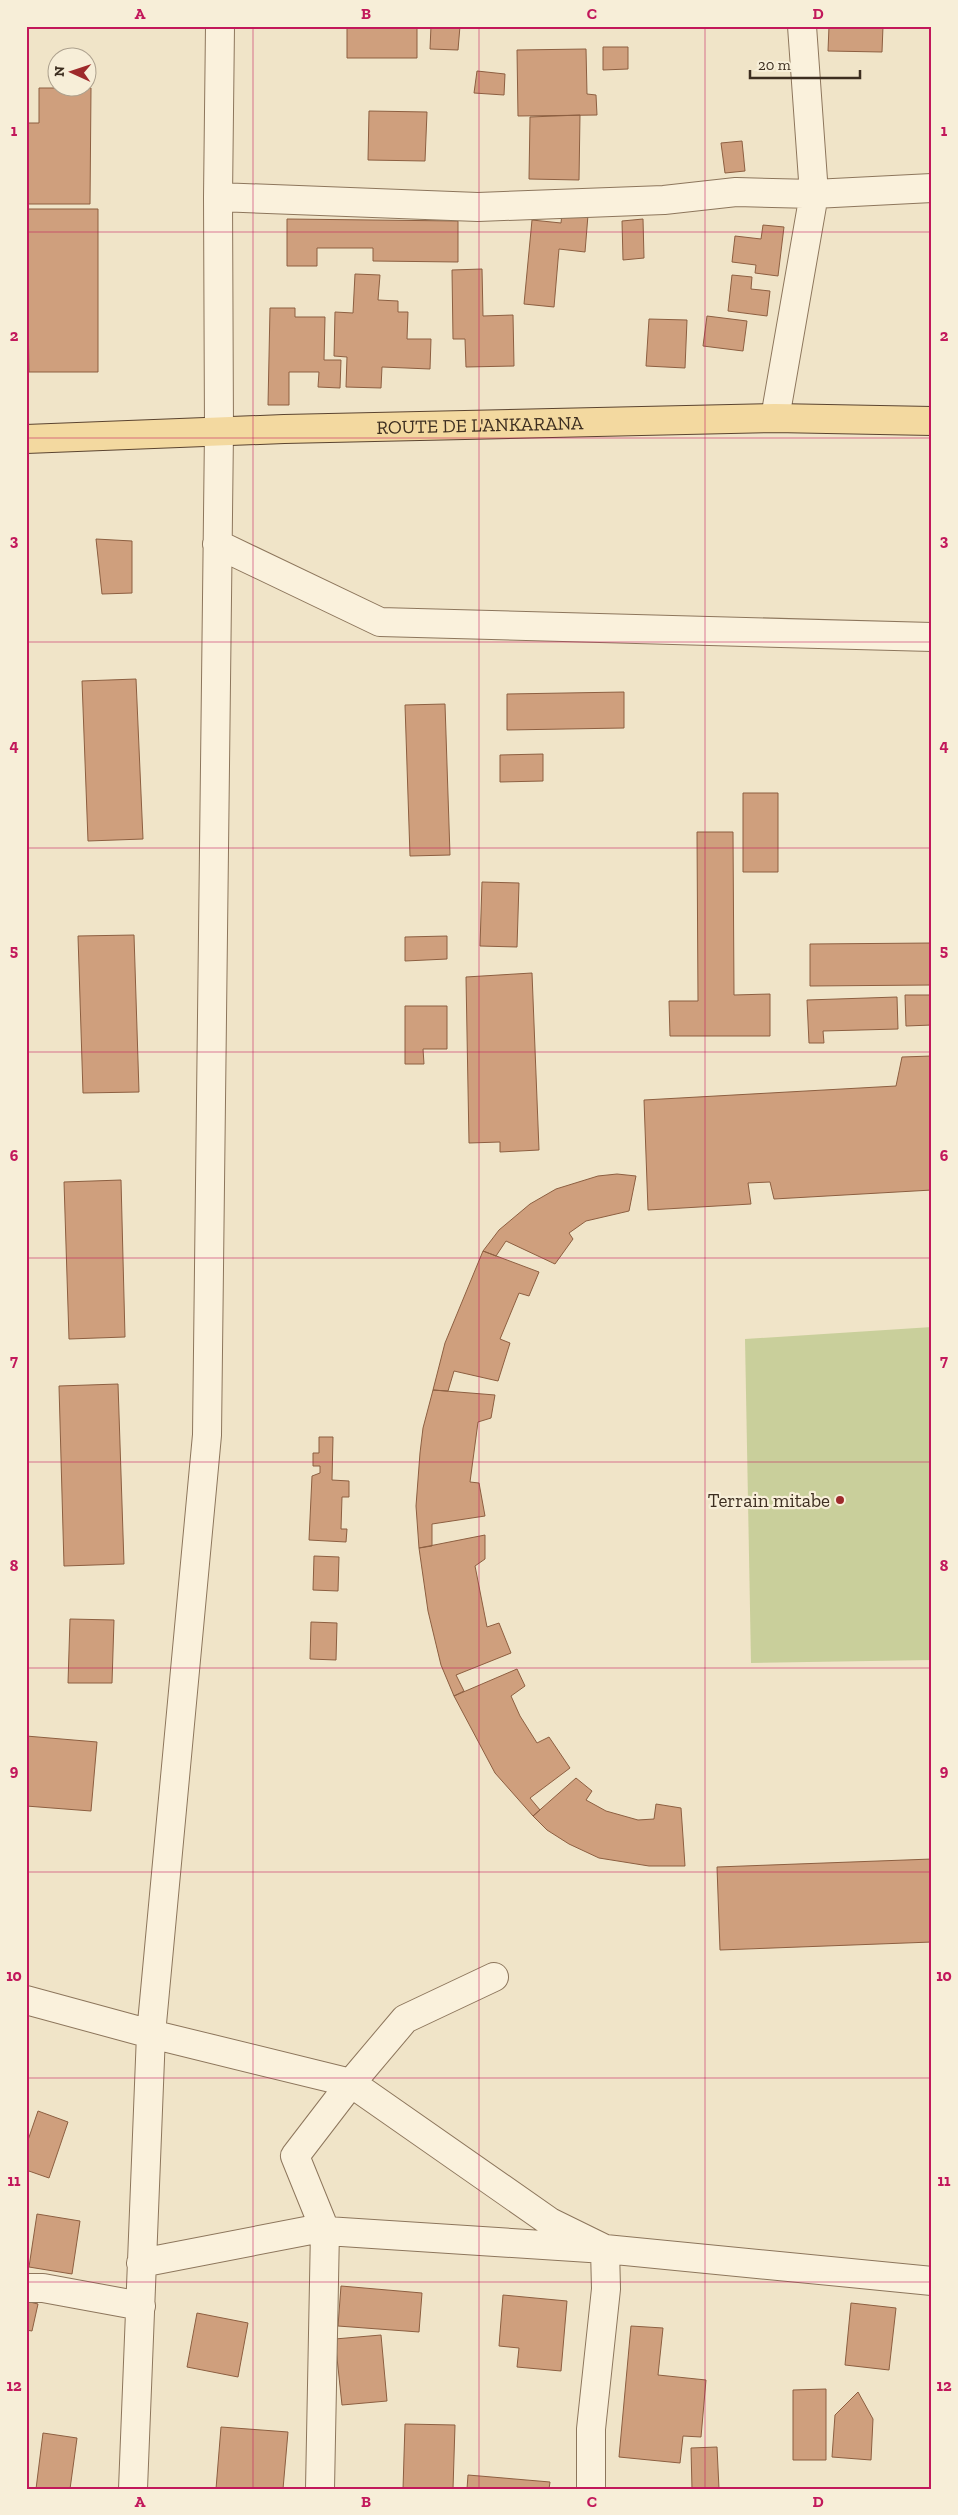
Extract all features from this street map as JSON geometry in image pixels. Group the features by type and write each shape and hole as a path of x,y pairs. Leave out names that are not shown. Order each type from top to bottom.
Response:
{"main road":[{"name":"ROUTE DE L'ANKARANA","path":"26,439 220,431 775,418 932,421"}],"street":[{"path":"133,2489 151,2034 207,1435 217,544 220,431 218,197 220,26"},
{"path":"775,418 814,194 802,26"},
{"path":"218,197 478,207 664,200 736,192 814,194 932,188"},
{"path":"217,544 380,622 932,637"},
{"path":"320,2489 325,2230 294,2156 405,2018 494,1977"},
{"path":"26,2000 151,2034 351,2083 550,2222 606,2249"},
{"path":"141,2263 311,2230 325,2230 606,2249 932,2281"},
{"path":"592,2489 591,2429 606,2289 606,2249"},
{"path":"26,2288 43,2288 141,2306"}],"green space":[{"name":"Terrain mitabe","path":"932,1327 932,1660 751,1663 745,1339"}],"building":[{"path":"347,26 417,26 417,58 347,58"},
{"path":"431,26 460,26 458,50 430,49"},
{"path":"829,26 883,26 882,52 828,51"},
{"path":"603,47 628,47 628,69 603,70"},
{"path":"586,49 587,94 596,95 597,115 518,116 517,50"},
{"path":"477,71 505,74 504,95 474,93"},
{"path":"39,88 48,88 48,98 91,98 90,204 26,204 26,123 39,123"},
{"path":"369,111 427,112 425,161 368,160"},
{"path":"580,115 579,180 529,179 530,117"},
{"path":"742,141 745,171 725,173 721,143"},
{"path":"26,209 98,209 98,372 29,372"},
{"path":"562,213 588,215 585,252 559,249 554,307 524,304 532,220 561,223"},
{"path":"287,219 458,221 458,262 373,261 373,248 317,248 317,266 287,266"},
{"path":"643,219 644,258 623,260 622,221"},
{"path":"763,225 784,227 778,276 755,273 756,265 732,262 735,236 761,239"},
{"path":"482,269 483,316 513,315 514,366 466,367 465,339 453,339 452,270"},
{"path":"355,274 380,275 378,300 398,301 398,312 408,312 407,339 431,339 430,369 382,367 381,388 346,387 347,357 334,356 335,312 353,313"},
{"path":"732,275 752,277 751,289 770,291 767,316 728,311"},
{"path":"270,308 295,308 295,317 325,317 324,360 341,360 340,388 318,387 319,372 289,372 289,405 268,405"},
{"path":"707,316 747,321 743,351 703,346"},
{"path":"649,319 687,320 685,368 646,366"},
{"path":"96,539 132,541 132,593 102,594"},
{"path":"136,679 143,839 88,841 82,681"},
{"path":"624,692 624,728 507,730 507,694"},
{"path":"445,704 450,855 410,856 405,705"},
{"path":"543,754 543,781 500,782 500,755"},
{"path":"743,793 778,793 778,872 743,872"},
{"path":"697,832 733,832 734,995 770,994 770,1036 670,1036 669,1001 698,1001"},
{"path":"482,882 519,883 517,947 480,946"},
{"path":"134,935 139,1092 83,1093 78,936"},
{"path":"447,936 447,959 405,961 405,937"},
{"path":"932,943 932,985 810,986 810,944"},
{"path":"532,973 539,1150 500,1152 500,1142 469,1143 466,977"},
{"path":"905,995 932,995 932,1025 906,1026"},
{"path":"897,997 898,1029 823,1031 824,1043 809,1043 807,1000"},
{"path":"405,1006 447,1006 447,1049 423,1049 424,1064 405,1064"},
{"path":"932,1056 932,1190 774,1199 770,1182 748,1183 751,1204 648,1210 644,1100 896,1086 902,1057"},
{"path":"617,1174 636,1176 629,1211 586,1221 569,1233 573,1239 555,1264 506,1241 496,1256 483,1251 499,1230 530,1204 556,1189 598,1176"},
{"path":"121,1180 125,1337 69,1339 64,1182"},
{"path":"483,1251 539,1272 529,1296 519,1293 500,1339 510,1343 498,1381 454,1371 448,1391 433,1390 445,1343"},
{"path":"118,1384 124,1564 64,1566 59,1386"},
{"path":"433,1390 495,1395 491,1418 478,1422 470,1482 479,1483 485,1516 432,1524 432,1546 419,1548 416,1506 420,1453 423,1428"},
{"path":"319,1437 333,1437 332,1480 349,1481 349,1497 342,1497 341,1529 347,1529 346,1542 309,1540 312,1476 320,1473 320,1466 313,1466 313,1453 319,1453"},
{"path":"485,1535 485,1559 475,1566 487,1627 499,1623 511,1653 456,1675 464,1691 454,1696 441,1665 428,1611 419,1548"},
{"path":"314,1556 339,1557 338,1591 313,1590"},
{"path":"70,1619 114,1620 112,1683 68,1683"},
{"path":"311,1622 337,1623 336,1660 310,1659"},
{"path":"517,1669 525,1686 511,1696 520,1716 537,1743 549,1737 570,1768 530,1798 540,1810 533,1816 495,1773 454,1696"},
{"path":"26,1736 97,1742 91,1811 26,1806"},
{"path":"576,1778 592,1791 586,1800 606,1811 638,1820 654,1819 656,1804 681,1808 685,1866 649,1866 599,1858 569,1844 547,1830 533,1816"},
{"path":"932,1859 932,1942 720,1950 717,1867"},
{"path":"38,2111 68,2122 49,2178 26,2170 26,2146"},
{"path":"37,2214 80,2221 72,2274 29,2267"},
{"path":"341,2286 422,2293 419,2332 338,2326"},
{"path":"503,2295 567,2301 561,2371 517,2367 519,2348 499,2346"},
{"path":"26,2301 38,2304 32,2331 26,2330"},
{"path":"851,2303 896,2308 889,2370 845,2365"},
{"path":"197,2313 248,2323 238,2377 187,2367"},
{"path":"631,2326 663,2328 658,2375 706,2380 701,2437 683,2436 680,2463 619,2457"},
{"path":"381,2335 387,2401 342,2405 335,2339"},
{"path":"826,2389 826,2460 793,2460 793,2390"},
{"path":"858,2392 873,2419 871,2460 832,2457 835,2415"},
{"path":"405,2424 455,2425 453,2489 403,2489"},
{"path":"221,2427 288,2432 283,2489 216,2489"},
{"path":"43,2433 77,2438 70,2489 36,2489"},
{"path":"717,2447 719,2489 692,2489 691,2448"},
{"path":"468,2475 550,2482 549,2489 467,2489"}],"place":[{"name":"Terrain mitabe","path":"840,1500"}]}
